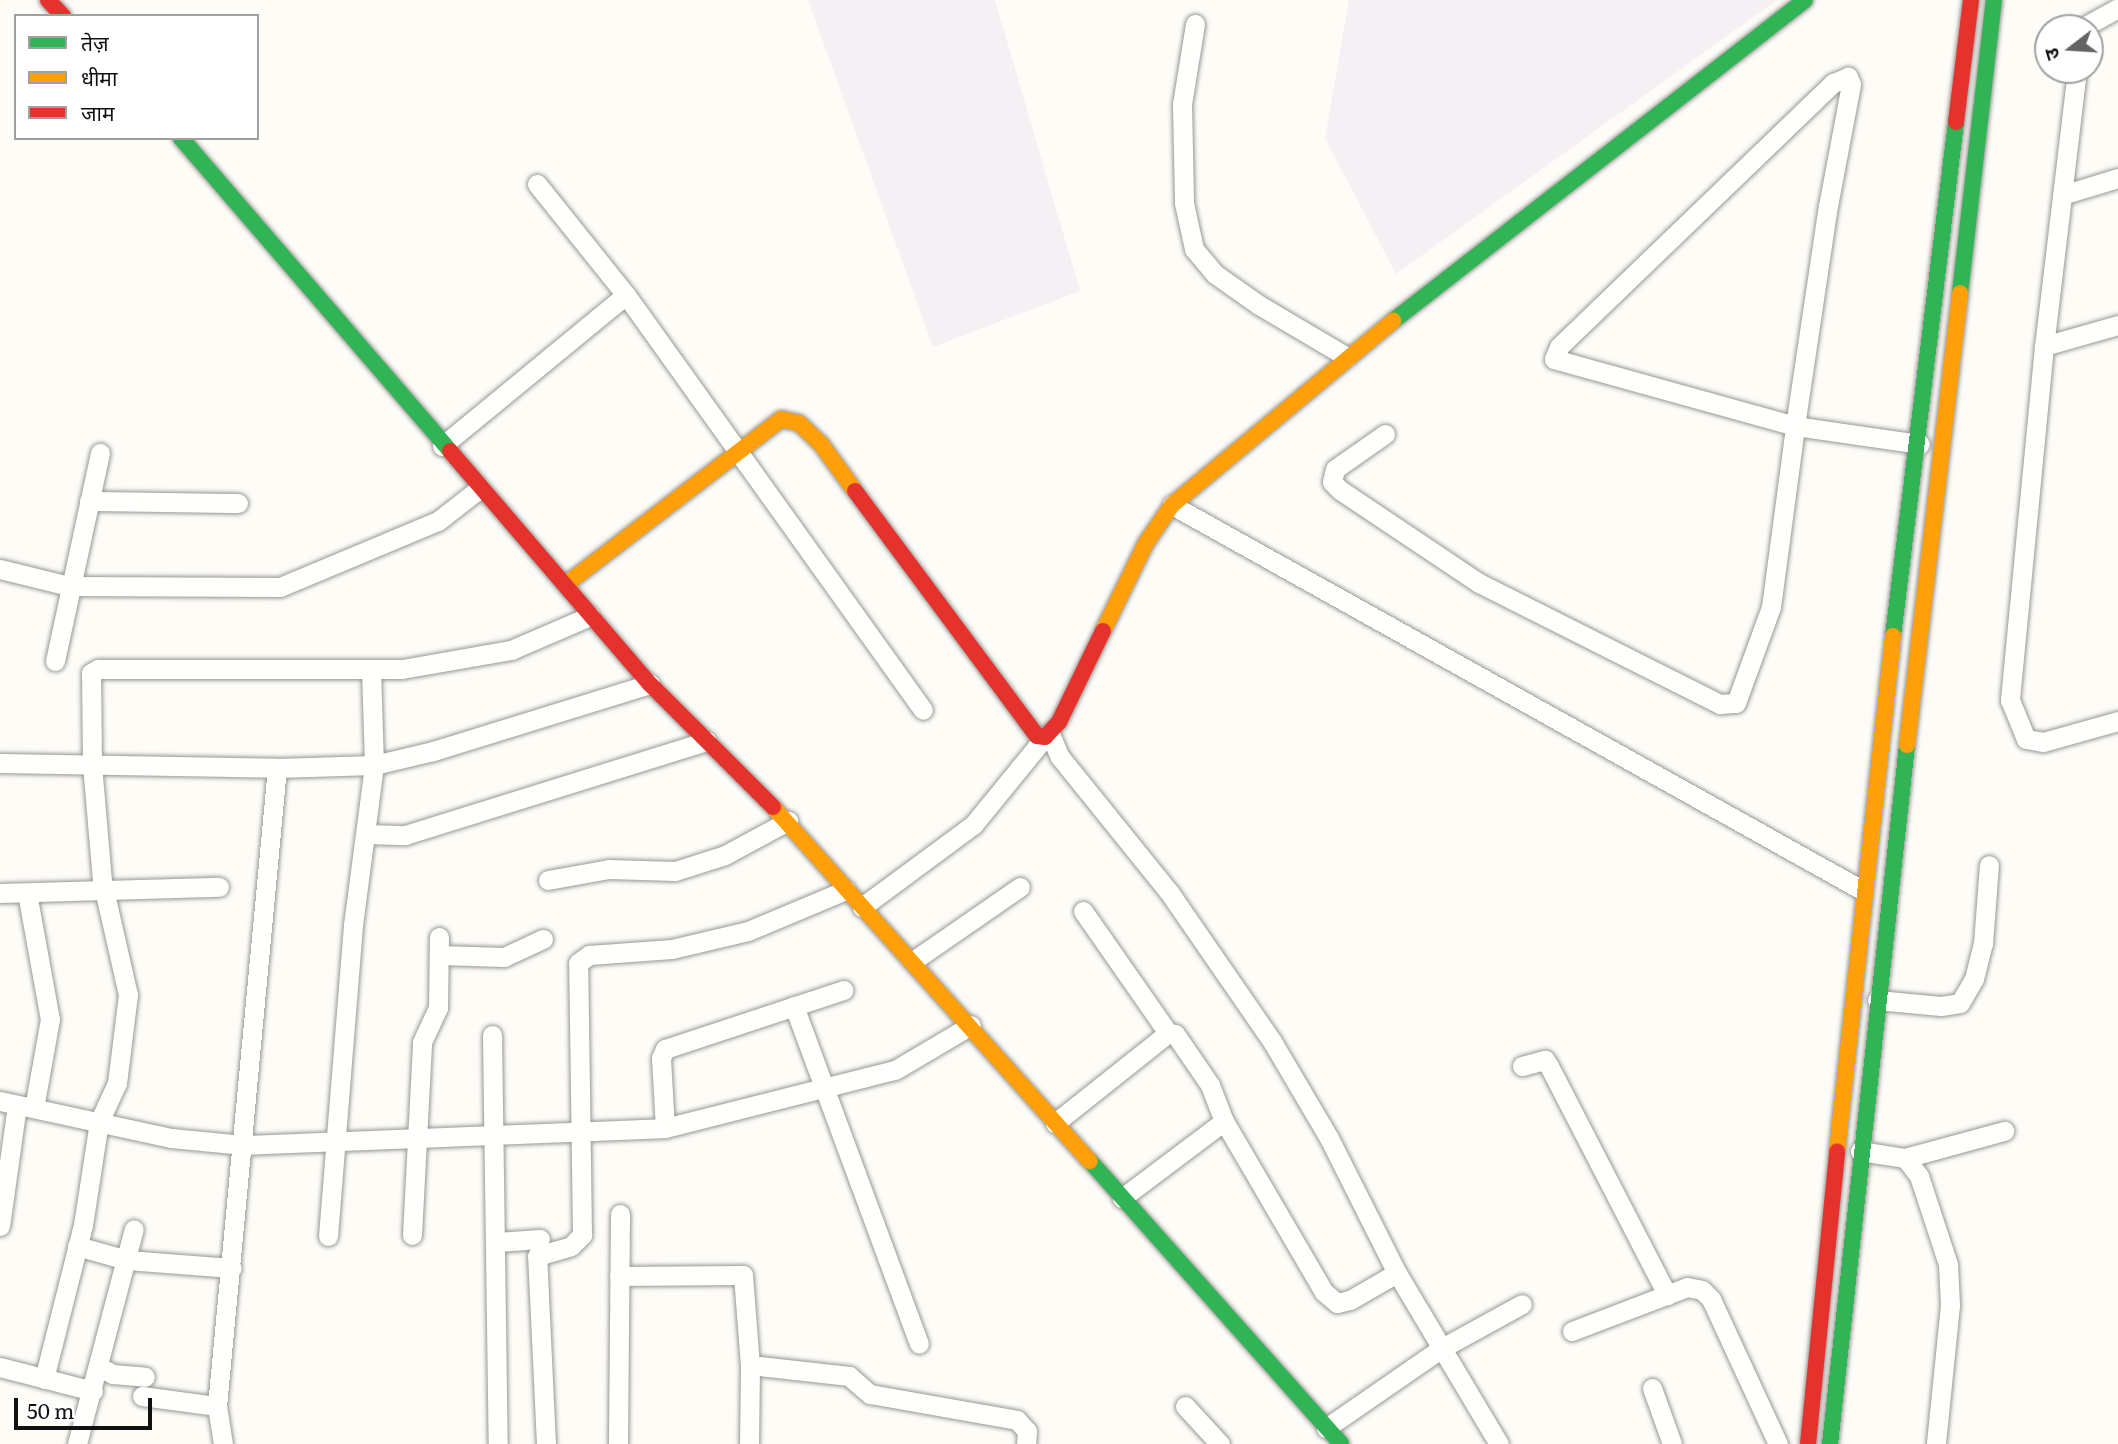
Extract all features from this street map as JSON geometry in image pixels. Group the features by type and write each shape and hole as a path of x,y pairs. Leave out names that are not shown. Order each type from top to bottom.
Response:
{"street":[{"path":"48,0 61,14"},
{"path":"862,906 974,824 1047,735 1146,543 1172,505 1347,357 1805,0"},
{"path":"1784,1444 1809,1439 1862,890 1920,444 1971,0"},
{"path":"1830,1444 1877,1000 1994,0"},
{"path":"1195,24 1182,104 1184,203 1194,249 1216,274 1259,305 1347,357"},
{"path":"1385,434 1335,469 1332,482 1340,490 1479,583 1731,705 1740,699 1771,607 1795,426 1851,84 1848,77 1833,83 1555,352 1559,363 1795,426 1920,444"},
{"path":"2075,84 2044,346 2010,700 2026,739 2043,742 2118,721"},
{"path":"183,140 442,446 479,489 518,527 590,616 650,684 789,821 846,890 971,1025 1341,1444"},
{"path":"2062,195 2118,178"},
{"path":"537,184 626,295 738,456 923,710"},
{"path":"442,446 626,295"},
{"path":"2044,346 2118,325"},
{"path":"565,585 738,456 781,419 799,424 821,444 1021,717 1038,736 1047,735"},
{"path":"55,662 69,586 100,453"},
{"path":"0,569 69,586 280,587 438,521 479,489"},
{"path":"89,501 238,503"},
{"path":"1172,505 1862,890"},
{"path":"44,1379 77,1246 99,1122 117,1083 128,995 104,892 92,764 90,680 98,669 371,670 511,650 590,616"},
{"path":"328,1236 354,925 374,765 371,670"},
{"path":"0,763 277,768 374,765 433,751 650,684"},
{"path":"1047,735 1060,757 1169,892 1273,1043 1329,1138 1398,1273 1499,1444"},
{"path":"367,834 405,835 707,741"},
{"path":"223,1444 217,1406 244,1145 277,768"},
{"path":"548,880 609,869 675,871 725,855 789,821"},
{"path":"1877,1000 1941,1006 1960,1003 1974,979 1983,944 1989,865"},
{"path":"0,893 219,887"},
{"path":"913,961 1020,887"},
{"path":"546,1444 537,1256 571,1246 582,1235 578,963 589,955 672,949 748,931 846,890"},
{"path":"0,1226 17,1105 50,1019 27,893"},
{"path":"1083,911 1168,1033 1181,1040 1210,1085 1224,1121 1324,1292 1337,1303 1350,1300 1398,1273"},
{"path":"412,1235 420,1138 422,1042 438,1008 439,946 504,957 543,939"},
{"path":"665,1128 661,1058 665,1049 843,990"},
{"path":"794,1006 919,1344"},
{"path":"17,1105 171,1138 244,1145 665,1128 895,1069 971,1025"},
{"path":"1055,1123 1168,1033"},
{"path":"492,1035 496,1134 498,1444"},
{"path":"1522,1066 1545,1059 1667,1296"},
{"path":"1122,1198 1224,1121"},
{"path":"1860,1152 1905,1157 2004,1132"},
{"path":"1905,1157 1919,1176 1948,1264 1950,1305 1936,1444"},
{"path":"618,1444 620,1214"},
{"path":"76,1444 93,1391 134,1230"},
{"path":"497,1242 540,1239"},
{"path":"77,1246 127,1260 232,1268"},
{"path":"619,1276 743,1275 750,1365 750,1444"},
{"path":"1572,1331 1687,1287 1707,1294 1778,1444"},
{"path":"1326,1428 1441,1348 1522,1304"},
{"path":"750,1365 849,1376 870,1394 1017,1420 1027,1431 1026,1444"},
{"path":"0,1367 93,1391"},
{"path":"99,1367 143,1387 217,1406"},
{"path":"1652,1388 1672,1444"},
{"path":"1185,1406 1220,1444"}],"shaded area":[{"path":"808,0 995,0 1080,291 933,347"},
{"path":"1349,0 1777,0 1396,274 1325,138"}],"traffic: fast":[{"path":"1393,321 1805,0"},
{"path":"1960,293 1994,0"},
{"path":"1893,636 1956,122"},
{"path":"183,140 450,451"},
{"path":"1830,1444 1907,745"},
{"path":"1090,1161 1341,1444"}],"traffic: slow":[{"path":"1907,745 1960,293"},
{"path":"1103,631 1146,543 1172,505 1393,321"},
{"path":"565,585 781,419 799,423 821,444 855,491"},
{"path":"1837,1151 1893,636"},
{"path":"773,807 1090,1161"}],"traffic: jam":[{"path":"48,0 61,14"},
{"path":"1956,122 1971,0"},
{"path":"450,451 650,684 773,807"},
{"path":"855,491 1037,736 1045,737 1059,722 1103,631"},
{"path":"1808,1444 1837,1151"}]}
